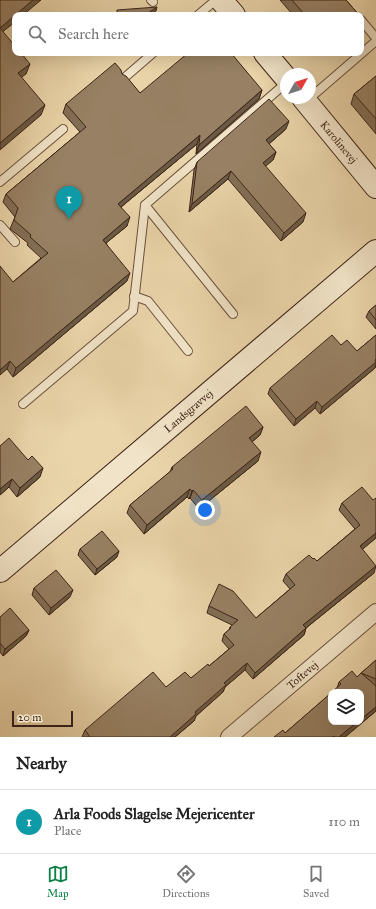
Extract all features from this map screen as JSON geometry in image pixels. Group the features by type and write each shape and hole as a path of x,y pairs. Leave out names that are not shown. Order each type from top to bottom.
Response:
{"street":[{"path":"221,0 231,12"},
{"path":"268,56 280,71"},
{"name":"Karolinevej","path":"311,104 376,187"},
{"name":"Landsgravvej","path":"0,571 376,251"},
{"name":"Toftevej","path":"229,737 376,612"}],"lane":[{"path":"202,12 216,0"},
{"path":"364,24 376,38"},
{"path":"364,51 376,41"},
{"path":"123,78 150,56"},
{"path":"316,91 358,56"},
{"path":"23,404 133,311 145,205 280,89"},
{"path":"0,182 63,129"},
{"path":"145,205 232,314"},
{"path":"0,225 15,242"},
{"path":"134,296 148,301 188,351"}],"building":[{"path":"0,0 33,0 19,12 12,12 12,18 0,28"},
{"path":"292,0 346,0 356,12 302,12"},
{"path":"157,7 150,12 117,12 117,10"},
{"path":"0,28 12,42 12,56 23,56 30,64 18,73 45,105 0,143"},
{"path":"184,56 234,56 262,90 199,145 200,135 118,204 130,217 103,240 130,273 16,368 10,361 0,370 0,266 13,282 48,253 14,220 18,208 6,194 86,127 66,104 115,63 121,70 122,74 126,76 140,93"},
{"path":"376,76 376,119 354,94"},
{"path":"269,99 289,121 266,140 276,152 263,163 306,213 284,233 231,171 192,204 197,162"},
{"path":"376,305 376,320 369,311"},
{"path":"332,335 341,345 347,340 357,351 376,335 376,362 322,407 317,401 296,419 270,388"},
{"path":"246,406 263,427 249,438 261,452 202,500 193,490 192,491 190,489 147,525 130,505 173,469 172,467"},
{"path":"9,438 28,460 32,456 43,468 20,488 12,479 0,489 0,446"},
{"path":"362,487 373,500 376,498 376,533 360,546 376,566 303,625 306,628 255,673 247,663 224,683 226,685 195,712 196,714 170,737 90,737 85,730 153,672 166,687 185,672 191,678 208,664 209,666 234,645 224,634 238,620 209,606 219,584 233,591 256,618 295,585 286,574 309,555 317,561 360,525 342,503"},
{"path":"102,531 119,551 97,569 80,549"},
{"path":"56,570 73,590 51,608 34,588"},
{"path":"10,608 29,630 5,649 0,643 0,617"},
{"path":"376,660 376,679 361,673"},
{"path":"352,671 357,677 361,673 376,686 376,707 364,717 364,689 335,689 341,684 339,682"},
{"path":"328,696 328,725 353,725 339,737 274,737 283,730 285,733"}],"place":[{"name":"Arla Foods Slagelse Mejericenter","path":"69,219"}]}
